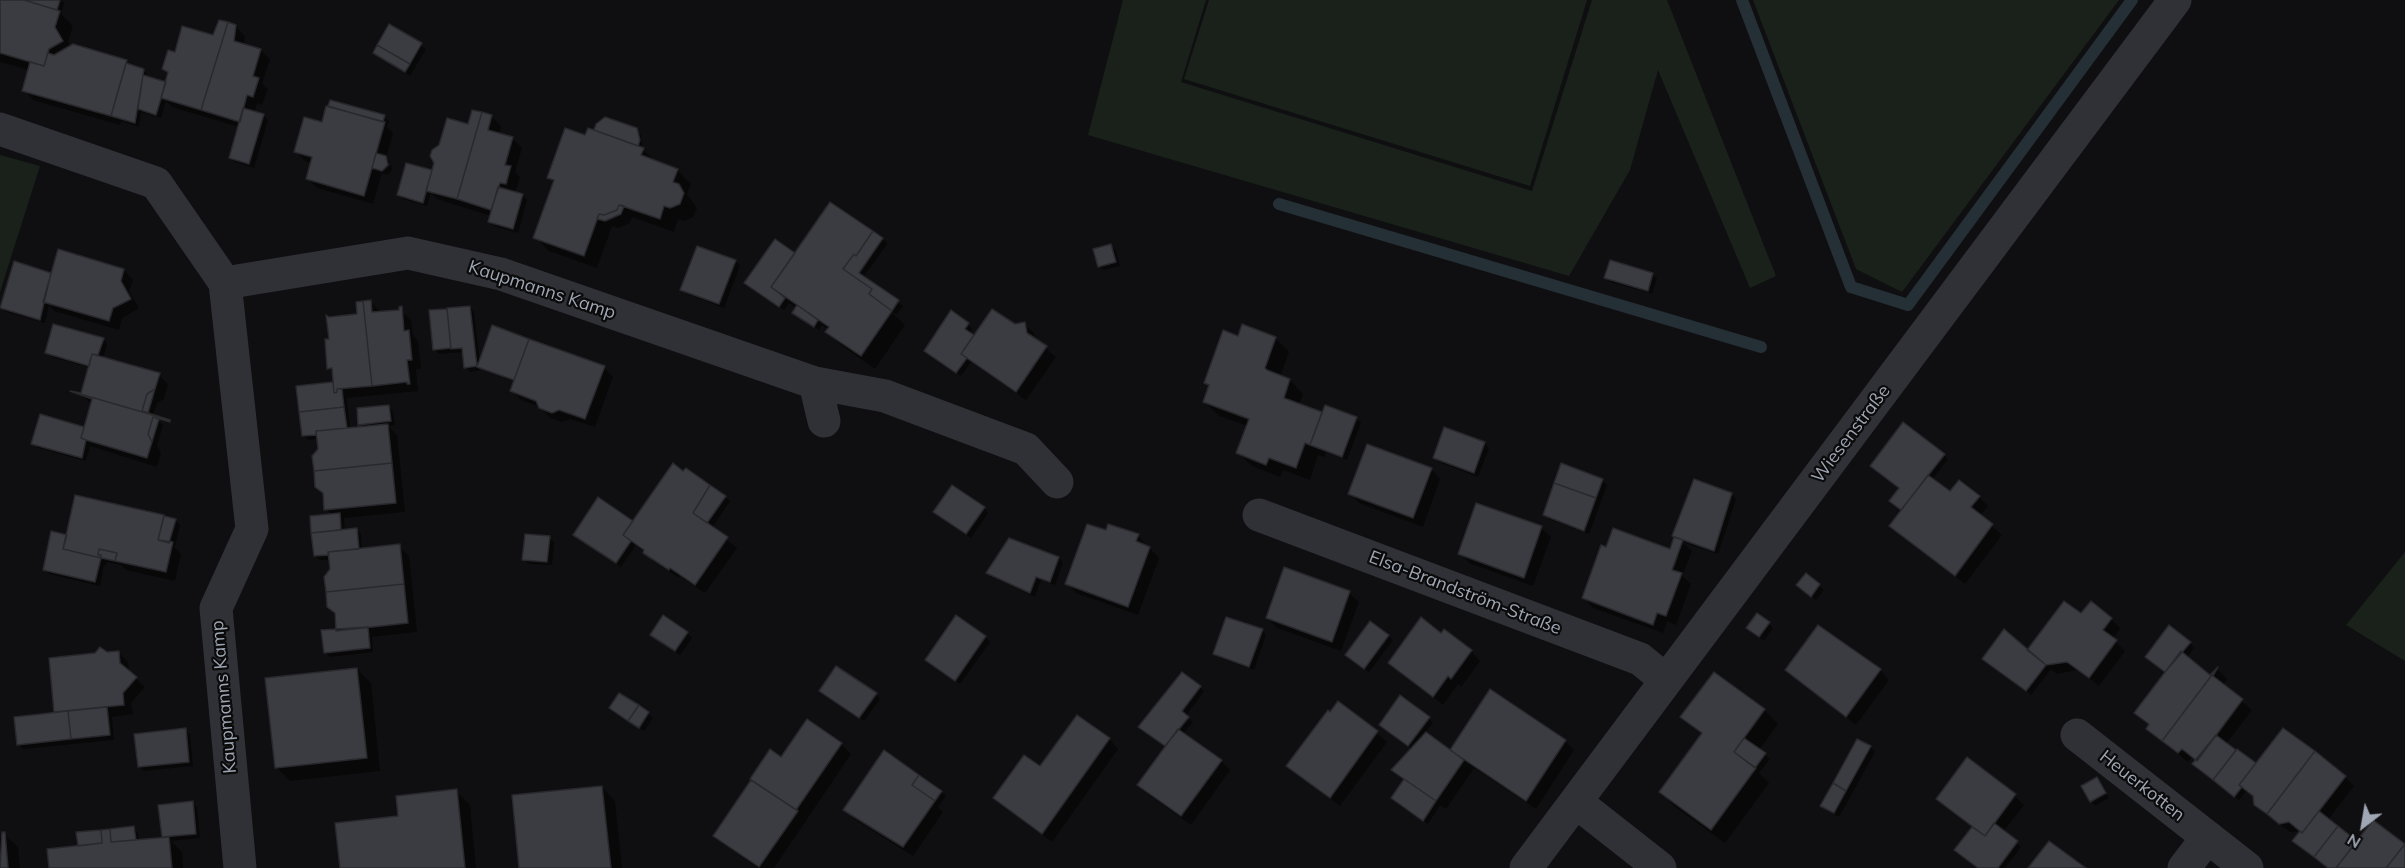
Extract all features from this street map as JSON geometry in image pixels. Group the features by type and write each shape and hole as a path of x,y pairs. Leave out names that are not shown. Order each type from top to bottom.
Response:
{"street":[{"name":"Wiesenstraße","path":"1526,868 2175,0"},
{"name":"Kaupmanns Kamp","path":"0,129 156,183 225,283 252,529 216,608 240,868"},
{"name":"Kaupmanns Kamp","path":"225,283 408,253 501,274 815,383 885,396 1026,449 1057,482"},
{"path":"815,383 824,421"},
{"name":"Elsa-Brandström-Straße","path":"1259,515 1640,659 1666,680"},
{"name":"Heuerkotten","path":"2077,735 2247,868"},
{"path":"1576,802 1660,868"},
{"path":"2184,868 2207,838"}],"shaded area":[{"path":"1123,0 1206,0 1181,82 1532,191 1592,0 1667,0 1776,276 1750,288 1658,70 1630,170 1569,276 1088,135"},
{"path":"1209,0 1587,0 1530,186 1184,79"},
{"path":"1753,0 2119,0 1902,292 1856,269"},
{"path":"0,155 40,166 0,292"},
{"path":"2405,552 2405,661 2346,625"}],"building":[{"path":"0,0 24,0 60,11 55,27 63,41 49,49 44,66 0,53"},
{"path":"24,0 60,0 57,10"},
{"path":"219,20 228,22 201,110 161,98 168,72 162,69 168,50 175,52 182,26 213,35"},
{"path":"228,22 236,25 234,41 261,49 253,76 259,78 253,97 247,95 240,122 201,110"},
{"path":"389,24 422,43 410,64 377,45"},
{"path":"73,44 127,60 111,116 22,91 30,62 44,66 48,53 54,55"},
{"path":"377,45 410,64 405,72 373,53"},
{"path":"126,63 144,69 135,123 111,116"},
{"path":"143,75 166,82 156,115 138,109"},
{"path":"330,100 385,115 383,122 328,106"},
{"path":"326,106 385,122 364,196 306,179 312,157 294,152 304,117 322,122"},
{"path":"243,108 264,114 249,164 229,158"},
{"path":"472,110 482,112 457,199 426,191 434,163 430,156 432,150 439,145 447,118 468,124"},
{"path":"482,112 492,115 488,130 513,137 505,165 511,166 506,184 500,183 491,210 457,199"},
{"path":"605,117 637,128 640,140 638,146 594,130 596,124"},
{"path":"565,128 585,135 588,128 644,148 641,155 678,169 673,182 679,184 684,193 680,204 670,208 664,206 660,219 619,205 617,210 604,215 599,214 584,256 533,238 554,180 547,178"},
{"path":"376,153 386,156 388,165 382,171 372,168"},
{"path":"406,163 432,170 423,203 397,195"},
{"path":"498,187 523,194 513,229 488,222"},
{"path":"830,202 873,231 856,256 854,254 843,269 872,289 869,294 892,311 861,356 825,332 829,327 771,287"},
{"path":"619,205 624,206 621,214 605,221 597,219 599,214 604,215 617,210"},
{"path":"873,231 883,238 859,273 899,300 892,311 869,294 872,289 843,269 854,254 856,256"},
{"path":"775,239 795,253 771,287 785,298 779,307 744,283"},
{"path":"1111,244 1116,262 1098,267 1093,249"},
{"path":"697,246 736,260 719,304 680,290"},
{"path":"58,249 124,269 121,281 131,299 113,308 109,321 43,302"},
{"path":"1610,260 1653,273 1648,291 1604,278"},
{"path":"14,261 51,273 40,320 0,308"},
{"path":"371,300 372,312 399,310 402,306 404,331 409,330 412,360 407,360 410,384 407,382 372,386 363,301"},
{"path":"363,301 372,386 337,389 334,393 332,368 327,369 325,339 329,339 326,315 329,317 357,314 356,302"},
{"path":"797,305 818,320 814,327 792,313"},
{"path":"470,306 477,366 464,368 462,348 451,349 447,308"},
{"path":"447,309 451,348 433,350 429,310"},
{"path":"992,309 1015,324 1025,322 1027,333 1047,346 1016,392 961,354"},
{"path":"951,310 969,323 965,329 974,335 961,354 967,358 956,373 924,351"},
{"path":"53,324 104,338 98,355 92,354 89,366 45,353"},
{"path":"1242,324 1276,337 1265,368 1290,379 1284,398 1322,412 1310,445 1305,443 1296,468 1269,458 1266,465 1236,453 1249,419 1203,402 1209,385 1204,383 1223,330 1238,336"},
{"path":"492,325 529,339 514,380 477,367"},
{"path":"529,339 605,366 585,419 559,410 552,413 539,408 536,401 510,391"},
{"path":"92,354 160,373 155,389 147,394 142,411 170,420 70,391 81,393"},
{"path":"333,382 334,393 337,389 342,389 344,407 299,412 296,386"},
{"path":"155,389 148,413 142,411 147,394"},
{"path":"70,391 170,420 170,422 153,417 148,434 152,442 147,458 86,440 81,438 92,399"},
{"path":"389,405 391,421 358,425 357,408"},
{"path":"1325,405 1357,417 1342,457 1310,445"},
{"path":"344,407 347,428 316,431 316,435 302,436 299,412"},
{"path":"40,414 84,427 81,438 86,440 82,458 31,444"},
{"path":"153,417 159,419 152,442 148,434"},
{"path":"1903,422 1945,454 1901,510 1889,501 1899,488 1870,466"},
{"path":"388,424 392,463 314,471 312,456 318,449 316,431"},
{"path":"1444,427 1485,442 1474,473 1433,458"},
{"path":"1367,444 1432,468 1413,518 1348,494"},
{"path":"392,463 396,503 324,510 323,493 315,487 314,471"},
{"path":"673,463 683,471 686,468 710,485 693,513 728,537 695,585 643,553 644,550 623,535"},
{"path":"1561,463 1603,479 1596,498 1554,483"},
{"path":"1928,475 1950,491 1959,480 1980,496 1971,507 1993,524 1955,576 1889,526"},
{"path":"1694,479 1732,493 1714,551 1672,536"},
{"path":"1554,483 1596,498 1584,531 1543,515"},
{"path":"710,485 726,496 707,523 693,513"},
{"path":"952,485 985,507 966,534 933,512"},
{"path":"75,495 164,515 158,540 173,542 166,572 115,561 117,553 99,549 98,555 101,555 101,558 63,549"},
{"path":"598,497 633,521 623,535 631,541 616,563 573,535"},
{"path":"1476,503 1542,526 1524,578 1458,554"},
{"path":"340,513 341,530 311,533 310,516"},
{"path":"164,516 176,519 169,543 158,540"},
{"path":"1087,524 1106,530 1108,524 1139,534 1136,541 1150,547 1128,607 1065,584"},
{"path":"357,528 359,549 328,552 329,555 314,556 311,533"},
{"path":"1613,528 1670,549 1674,537 1683,540 1672,570 1682,573 1666,616 1657,613 1653,625 1582,598 1601,545 1606,547"},
{"path":"51,531 67,535 63,549 101,558 95,582 43,570"},
{"path":"525,534 550,536 547,562 522,560"},
{"path":"1009,538 1059,557 1050,582 1036,577 1030,593 986,573"},
{"path":"400,544 404,584 326,592 324,577 330,569 328,552"},
{"path":"99,549 117,553 115,561 101,558 101,555 98,555"},
{"path":"1284,567 1350,591 1332,642 1266,618"},
{"path":"1806,573 1820,584 1811,597 1796,585"},
{"path":"404,584 408,623 336,631 335,613 327,607 326,592"},
{"path":"2064,601 2081,613 2091,601 2112,618 2103,630 2117,640 2089,678 2067,662 2046,665 2027,650"},
{"path":"1757,613 1770,622 1759,637 1746,628"},
{"path":"663,615 688,632 675,651 650,635"},
{"path":"956,615 986,636 955,681 925,660"},
{"path":"1226,617 1263,629 1249,667 1213,654"},
{"path":"1421,617 1441,633 1444,629 1472,650 1451,679 1448,676 1433,697 1388,663"},
{"path":"1370,621 1389,635 1364,669 1345,655"},
{"path":"1818,625 1881,669 1846,717 1785,670"},
{"path":"2169,625 2191,642 2165,672 2145,657"},
{"path":"368,627 370,648 324,653 321,630"},
{"path":"2004,629 2046,665 2026,691 1982,659"},
{"path":"100,647 107,652 119,651 120,663 137,677 123,693 124,705 54,712 49,658 95,653"},
{"path":"2181,651 2210,675 2218,667 2162,741 2146,729 2149,724 2134,713"},
{"path":"836,666 877,693 859,718 819,691"},
{"path":"2218,667 2213,676 2243,699 2197,761 2182,749 2178,753 2162,741"},
{"path":"357,668 367,758 275,768 265,678"},
{"path":"1182,672 1201,686 1182,711 1189,717 1165,746 1138,727"},
{"path":"1714,672 1765,709 1734,752 1756,768 1711,830 1659,792 1702,733 1680,717"},
{"path":"1490,689 1566,740 1526,801 1450,750"},
{"path":"619,693 639,705 628,721 609,708"},
{"path":"1400,695 1430,717 1408,746 1379,725"},
{"path":"1338,701 1378,731 1330,798 1286,766 1328,710 1330,712"},
{"path":"639,705 649,712 639,728 628,721"},
{"path":"107,707 110,735 71,739 68,711"},
{"path":"68,711 71,739 17,745 14,717"},
{"path":"1077,715 1110,738 1042,834 993,798 1024,755 1040,766"},
{"path":"807,719 842,743 796,810 750,779 770,749 781,757"},
{"path":"186,728 189,762 138,767 134,734"},
{"path":"2283,728 2315,751 2267,814 2254,805 2253,796 2239,785"},
{"path":"1178,729 1222,760 1181,816 1137,785"},
{"path":"1426,732 1464,760 1436,801 1391,770"},
{"path":"2216,735 2236,750 2213,780 2192,764"},
{"path":"1744,738 1766,753 1755,768 1734,752"},
{"path":"1857,739 1871,746 1846,791 1833,783"},
{"path":"2237,749 2256,763 2239,785 2242,787 2234,797 2213,780"},
{"path":"884,750 919,775 912,785 935,801 903,847 843,810"},
{"path":"2315,751 2346,776 2302,833 2289,822 2279,824 2267,814"},
{"path":"1967,757 2016,794 1985,836 1936,799"},
{"path":"919,775 942,791 935,801 912,785"},
{"path":"2097,777 2106,793 2090,802 2081,786"},
{"path":"1404,779 1436,801 1423,821 1391,798"},
{"path":"751,780 798,811 759,867 713,836"},
{"path":"1833,783 1846,791 1834,813 1820,806"},
{"path":"602,786 611,868 519,868 512,795"},
{"path":"457,789 465,868 340,868 335,823 398,816 396,796"},
{"path":"193,801 196,834 162,837 158,805"},
{"path":"2319,811 2338,826 2314,857 2292,841 2300,831 2302,833"},
{"path":"2373,820 2405,844 2386,868 2336,868"},
{"path":"1994,823 2018,841 1998,868 1978,868 1954,850 1972,827 1985,836"},
{"path":"134,826 136,840 111,842 110,829"},
{"path":"2338,826 2357,841 2336,868 2328,868 2314,857"},
{"path":"110,829 111,842 169,837 172,868 49,868 47,849 102,843 101,830"},
{"path":"101,830 102,843 78,846 76,832"},
{"path":"2,832 5,832 8,868 0,868"},
{"path":"2049,841 2086,868 2028,868"},
{"path":"2405,844 2405,868 2386,868"}],"waterway":[{"path":"1742,0 1851,287 1908,305 2132,0"},
{"path":"1279,204 1761,347"}]}
